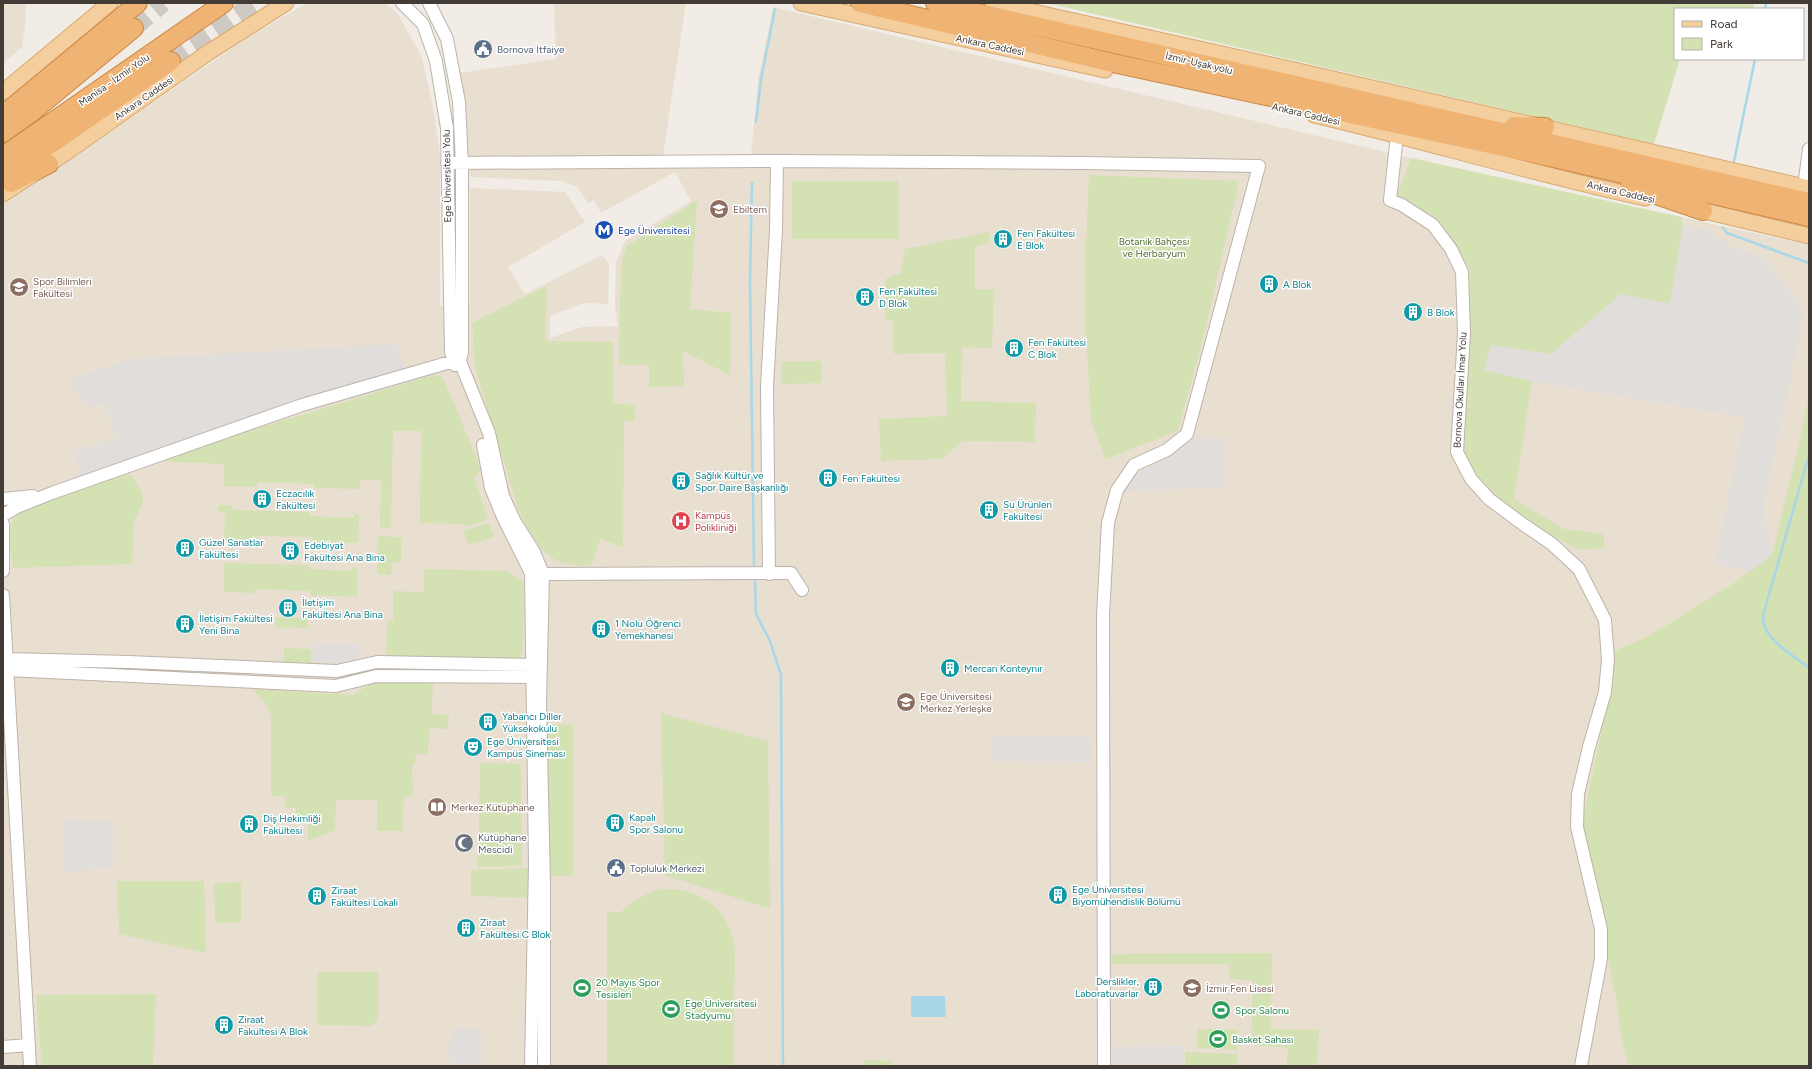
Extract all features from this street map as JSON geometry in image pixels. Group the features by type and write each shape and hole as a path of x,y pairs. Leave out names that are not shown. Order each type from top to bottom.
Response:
{"highway":[{"path":"8,104 138,3"},
{"name":"Manisa - İzmir Yolu","path":"3,156 224,3"},
{"name":"Ankara Caddesi","path":"860,3 1113,63 1536,154 1809,217"},
{"name":"İzmir-Uşak yolu","path":"935,3 1464,123"},
{"path":"1053,18 1131,48"},
{"path":"3,133 31,113 134,28"},
{"name":"Ankara Caddesi","path":"3,177 171,61"},
{"path":"1062,61 1113,63"},
{"path":"1464,123 1545,127"},
{"path":"1464,123 1807,192"},
{"path":"1536,154 1703,211"},
{"path":"3,187 49,164"}],"main road":[{"path":"8,104 110,3"},
{"name":"Ankara Caddesi","path":"3,194 49,164 209,52 286,3"},
{"name":"Ankara Caddesi","path":"801,3 1397,135 1601,189 1809,236"},
{"path":"993,3 1053,18 1278,66 1545,127 1807,192"}],"street":[{"name":"Ege Üniversitesi Yolu","path":"402,3 423,24 436,61 447,128 451,352 457,361 462,352 462,164 459,102 447,40 429,3"},
{"name":"Bornova Okulları İmar Yolu","path":"1397,135 1390,200 1402,205 1434,225 1451,249 1462,272 1464,333 1457,452 1471,479 1489,499 1552,544 1579,569 1604,620 1608,660 1605,692 1589,747 1578,794 1577,827 1601,929 1601,959 1581,1066"},
{"path":"1807,192 1809,149"},
{"path":"447,163 777,161 1260,166 1187,434 1167,450 1134,465 1117,490 1108,523 1103,615 1104,1066"},
{"path":"769,574 767,386 776,230 777,161"},
{"path":"3,516 17,507 52,493 302,405 457,361 488,433 503,496 515,522 534,552 538,574 536,677 539,884 544,1066"},
{"path":"3,499 52,493"},
{"path":"3,509 3,516"},
{"path":"3,524 3,571"},
{"path":"538,574 791,573 802,590"},
{"path":"3,595 30,1066"},
{"path":"8,665 129,662 338,671 377,662 536,665"},
{"path":"128,675 129,662"},
{"path":"169,663 169,677"},
{"path":"8,665 128,675 336,686 376,676 536,677"},
{"path":"531,1066 539,884"},
{"path":"3,1047 29,1045"}],"shaded area":[{"path":"3,3 26,3 22,47 3,64"},
{"name":"Ege Üniversitesi Merkez Yerleşke","path":"307,3 385,3 397,13 421,55 433,107 440,153 440,306 470,305 470,188 565,192 585,222 508,267 525,294 602,255 609,263 608,304 584,303 550,316 550,338 582,327 618,326 615,305 616,263 625,241 691,201 675,172 601,213 594,200 588,203 577,187 561,181 470,177 460,73 556,59 554,3 686,3 663,155 751,155 758,81 773,7 1411,158 1809,245 1809,1066 3,1066 3,200 58,168 250,36"},
{"path":"1683,225 1707,229 1733,248 1761,257 1768,263 1804,311 1763,511 1772,555 1751,571 1715,564 1744,417 1532,381 1484,370 1491,345 1551,354 1621,294 1670,304"},
{"path":"396,344 405,369 82,478 73,452 117,437 103,404 87,408 71,386 74,378 130,359"},
{"path":"1225,438 1226,487 1125,491 1131,478 1169,456 1187,439"},
{"path":"313,643 359,644 359,657 344,663 312,662"},
{"path":"992,736 1091,737 1091,762 992,761"},
{"path":"64,820 114,821 114,867 65,872"},
{"path":"455,1028 481,1029 481,1066 454,1066 454,1061 445,1058"},
{"path":"1183,1046 1183,1066 1112,1066 1112,1047"}],"green space":[{"path":"1047,3 1754,3 1753,8 1674,8 1674,60 1680,60 1654,144"},
{"path":"1411,158 1681,217 1683,225 1670,304 1621,294 1551,354 1491,345 1485,369 1532,381 1514,499 1564,529 1604,534 1604,548 1580,550 1550,535 1523,518 1499,498 1474,472 1464,452 1469,368 1470,270 1446,229 1434,216 1397,196"},
{"name":"Botanik Bahçesi ve Herbaryum","path":"1089,175 1239,181 1203,339 1178,431 1105,459 1091,420 1086,332 1086,246"},
{"path":"792,181 898,181 899,239 792,239"},
{"path":"697,200 690,309 731,313 730,375 683,351 684,386 649,387 649,365 619,365 621,264 627,246"},
{"path":"989,232 989,242 975,247 975,289 994,290 992,348 962,347 961,401 1036,403 1035,442 963,441 941,459 881,461 879,419 947,416 945,353 894,354 893,320 886,320 885,279 901,273 905,249"},
{"path":"546,286 546,341 613,342 613,404 635,405 635,421 624,421 623,547 600,539 592,564 580,566 563,563 554,559 540,546 528,529 519,511 475,368 472,323"},
{"path":"821,361 821,383 782,384 782,362"},
{"path":"433,375 440,376 445,382 480,466 480,472 474,477 488,519 466,527 464,524 420,523 421,431 393,431 391,527 401,528 380,527 381,480 360,480 360,489 314,488 314,484 258,482 257,487 224,486 224,464 150,461"},
{"path":"1809,395 1809,1066 1629,1066 1623,1047 1616,998 1581,828 1611,686 1613,652 1649,636 1731,585 1772,555 1799,444"},
{"path":"131,474 143,495 143,503 134,521 132,564 13,568 10,531 13,520 20,512 49,498 68,491"},
{"path":"218,505 232,505 232,510 310,512 310,516 354,518 354,514 359,514 358,543 313,542 313,537 257,536 256,540 224,539 225,513 218,512"},
{"path":"489,523 494,537 468,545 463,531"},
{"path":"378,536 401,537 401,562 392,562 391,575 377,574"},
{"path":"224,563 309,565 309,569 352,571 353,567 357,567 357,597 310,595 310,591 255,589 255,593 224,592"},
{"path":"424,569 506,571 521,580 524,584 523,645 522,653 518,659 386,657 387,621 393,621 393,591 424,592"},
{"path":"275,617 307,618 307,628 275,627"},
{"path":"284,648 311,649 311,663 284,662"},
{"path":"376,681 433,683 432,714 449,715 448,729 429,728 428,754 416,754 415,764 412,765 413,796 404,796 402,831 377,831 377,800 336,800 335,830 308,841 308,824 296,823 296,808 285,808 285,796 271,796 271,718 266,704 253,689 352,695"},
{"path":"661,713 768,741 770,909 665,875"},
{"path":"548,724 573,724 573,876 548,876"},
{"path":"480,763 521,764 522,866 478,867"},
{"path":"528,868 528,898 471,896 471,870"},
{"path":"117,881 204,881 206,953 119,934"},
{"path":"241,882 241,922 215,923 214,883"},
{"name":"Ege Üniversitesi Stadyumu","path":"662,889 675,889 687,892 699,896 709,902 726,920 731,931 735,956 734,1066 607,1066 607,912 621,912 640,898"},
{"path":"1272,953 1271,1029 1319,1030 1317,1066 1286,1066 1288,1048 1251,1045 1253,980 1229,979 1229,964 1112,964 1112,954"},
{"path":"318,972 378,972 378,1021 371,1026 317,1025"},
{"path":"156,994 153,1066 42,1066 36,995"},
{"name":"Basket Sahası","path":"1198,1029 1238,1030 1238,1050 1198,1048"},
{"path":"1185,1052 1238,1054 1237,1066 1185,1066"},
{"path":"864,1060 892,1061 892,1066 864,1066"}],"water":[{"path":"911,996 945,996 946,1017 911,1017"}],"waterway":[{"path":"1765,8 1766,3"},
{"path":"756,122 761,79 775,9"},
{"path":"1733,166 1755,60"},
{"path":"752,183 750,281 754,566"},
{"path":"1723,228 1727,233 1809,263"},
{"path":"1809,455 1763,620 1769,635 1809,668"},
{"path":"755,581 756,614 770,641 781,675 783,1066"}],"tunnel":[{"path":"134,28 163,3"},
{"path":"171,61 254,3"}],"place":[{"name":"Bornova İtfaiye","path":"483,49"},
{"name":"Ebiltem","path":"719,209"},
{"name":"Ege Üniversitesi","path":"604,230"},
{"name":"Fen Fakültesi E Blok","path":"1003,239"},
{"name":"A Blok","path":"1269,284"},
{"name":"Spor Bilimleri Fakültesi","path":"19,287"},
{"name":"Fen Fakültesi D Blok","path":"865,297"},
{"name":"B Blok","path":"1413,312"},
{"name":"Fen Fakültesi C Blok","path":"1014,348"},
{"name":"Fen Fakültesi","path":"828,478"},
{"name":"Sağlık Kültür ve Spor Daire Başkanlığı","path":"681,481"},
{"name":"Eczacılık Fakültesi","path":"262,499"},
{"name":"Su Ürünleri Fakültesi","path":"989,510"},
{"name":"Kampüs Polikliniği","path":"681,521"},
{"name":"Güzel Sanatlar Fakültesi","path":"185,548"},
{"name":"Edebiyat Fakültesi Ana Bina","path":"290,551"},
{"name":"İletişim Fakültesi Ana Bina","path":"288,608"},
{"name":"İletişim Fakültesi Yeni Bina","path":"185,624"},
{"name":"1 Nolu Öğrenci Yemekhanesi","path":"601,629"},
{"name":"Mercan Konteynır","path":"950,668"},
{"name":"Ege Üniversitesi Merkez Yerleşke","path":"906,702"},
{"name":"Yabancı Diller Yüksekokulu","path":"488,722"},
{"name":"Ege Üniversitesi Kampüs Sineması","path":"473,747"},
{"name":"Merkez Kütüphane","path":"437,807"},
{"name":"Kapalı Spor Salonu","path":"615,823"},
{"name":"Diş Hekimliği Fakültesi","path":"249,824"},
{"name":"Kütüphane Mescidi","path":"464,843"},
{"name":"Topluluk Merkezi","path":"616,868"},
{"name":"Ege Üniversitesi Biyomühendislik Bölümü","path":"1058,895"},
{"name":"Ziraat Fakültesi Lokali","path":"317,896"},
{"name":"Ziraat Fakültesi C Blok","path":"466,928"},
{"name":"Derslikler, Laboratuvarlar","path":"1153,987"},
{"name":"20 Mayıs Spor Tesisleri","path":"582,988"},
{"name":"İzmir Fen Lisesi","path":"1192,988"},
{"name":"Ege Üniversitesi Stadyumu","path":"671,1009"},
{"name":"Spor Salonu","path":"1221,1010"},
{"name":"Ziraat Fakültesi A Blok","path":"224,1025"},
{"name":"Basket Sahası","path":"1218,1039"}]}
